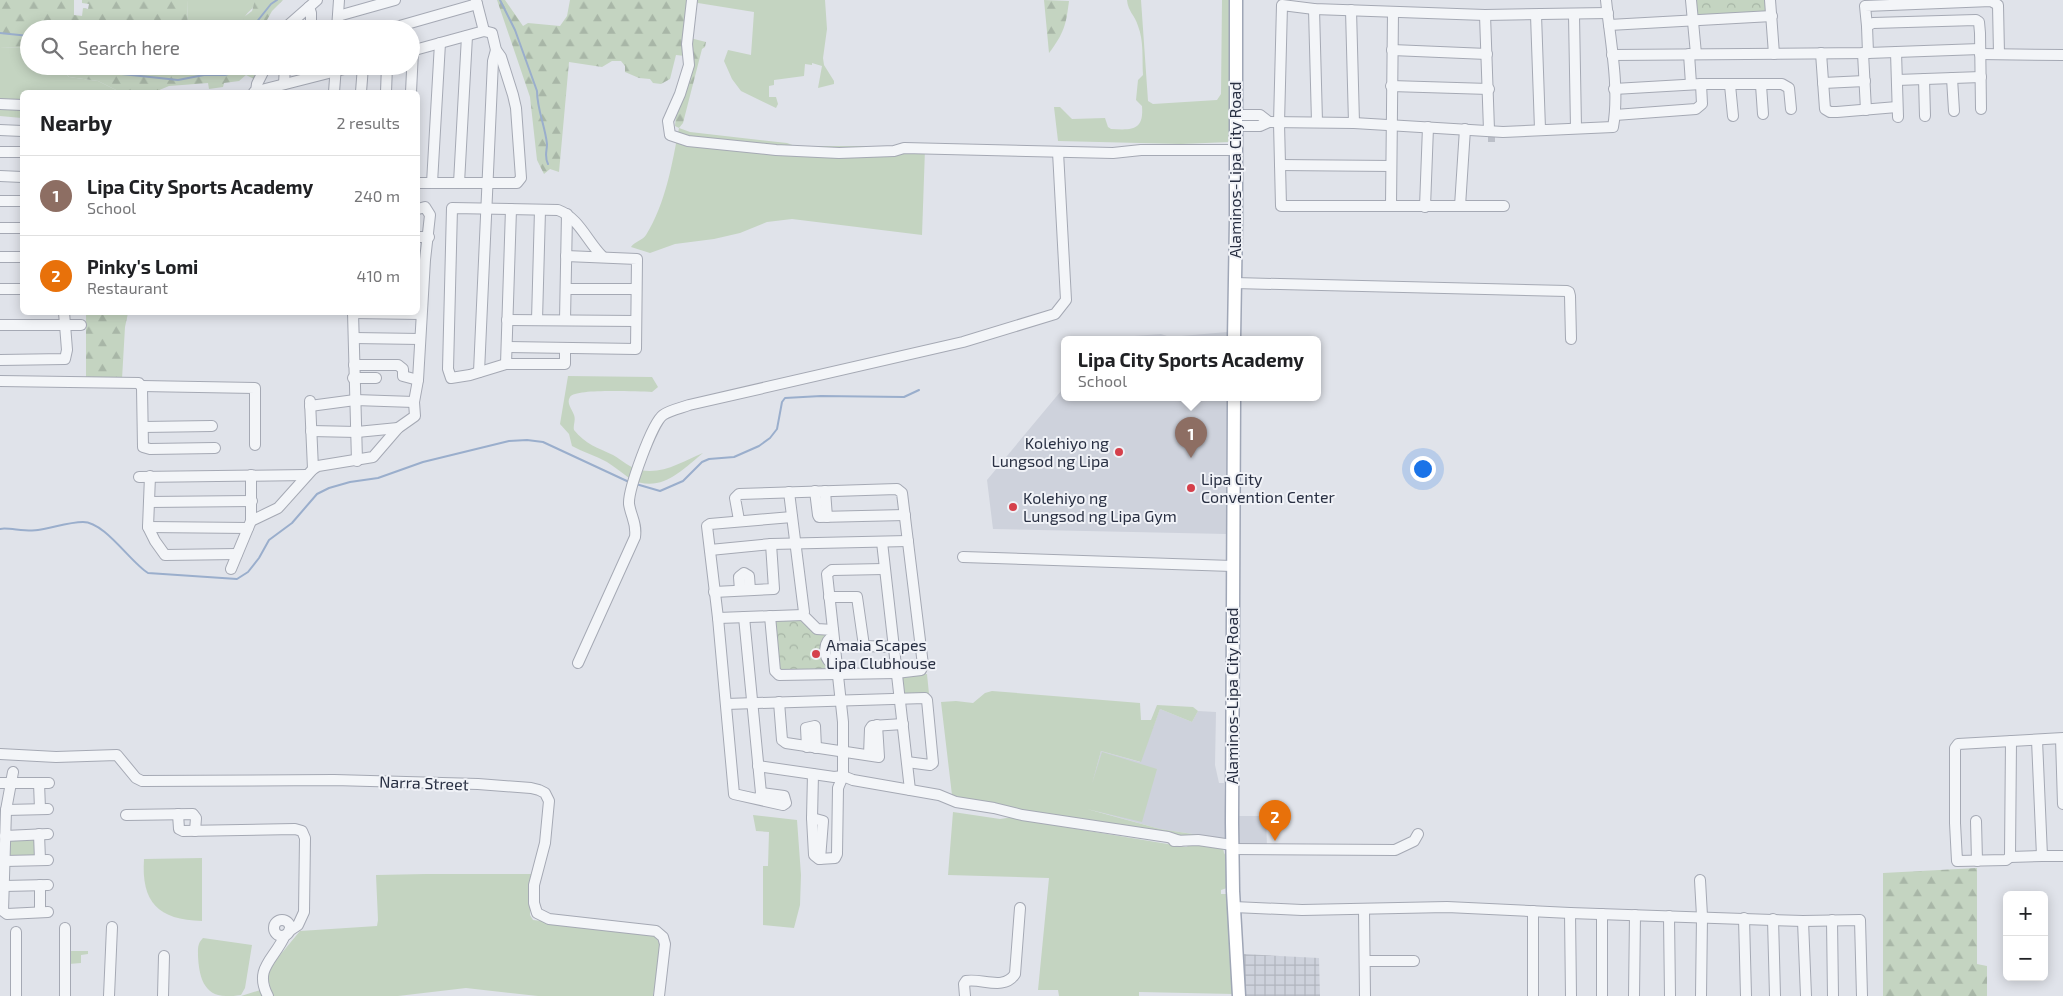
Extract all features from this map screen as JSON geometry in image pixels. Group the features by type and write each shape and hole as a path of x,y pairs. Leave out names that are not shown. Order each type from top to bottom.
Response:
{"main road":[{"name":"Alaminos-Lipa City Road","path":"1234,336 1236,0"},
{"name":"Alaminos-Lipa City Road","path":"1234,401 1232,847 1239,996"}],"street":[{"path":"294,20 317,0"},
{"path":"338,20 339,0"},
{"path":"338,16 395,0"},
{"path":"692,0 687,44 689,65 680,94 668,121 670,135 688,141 776,150 838,153 904,148 1113,153 1141,150 1235,150"},
{"path":"1235,120 1260,115 1274,123 1390,124 1477,130 1494,134 1540,129 1613,127 1615,115 1614,89 1610,25 1606,0"},
{"path":"1615,115 1696,109 1702,104 1696,84 1692,54 1694,21 1692,0"},
{"path":"1770,0 1774,54"},
{"path":"1866,110 1865,53 1867,26 1865,3 1991,1 1998,5 1999,54"},
{"path":"418,20 476,2 484,32"},
{"path":"1504,206 1281,206 1280,165 1274,123 1282,5 1314,9 1485,15 1608,14"},
{"path":"309,7 311,20"},
{"path":"1314,9 1317,122"},
{"path":"1352,10 1354,123"},
{"path":"1391,205 1390,124 1393,12"},
{"path":"1485,15 1489,89 1494,134"},
{"path":"1536,15 1540,129"},
{"path":"1574,15 1576,128"},
{"path":"1610,25 1772,16"},
{"path":"1867,26 1880,22 1976,20 1979,22 1982,109"},
{"path":"420,49 488,31 493,35 496,50 501,57 516,108 521,178 517,184 420,183"},
{"path":"459,183 467,36"},
{"path":"432,183 440,43"},
{"path":"479,372 485,209 493,61 496,50"},
{"path":"1392,50 1487,54"},
{"path":"1821,53 1825,109 1830,112 1866,110 1898,112 1896,52"},
{"path":"1612,55 1980,52 2063,55"},
{"path":"256,90 262,75"},
{"path":"284,75 284,84"},
{"path":"262,90 317,75"},
{"path":"334,90 335,75"},
{"path":"361,90 362,75"},
{"path":"386,90 387,75"},
{"path":"411,75 411,90"},
{"path":"1897,80 1980,77"},
{"path":"1952,78 1954,111"},
{"path":"1924,79 1925,116"},
{"path":"1823,83 1865,81"},
{"path":"1614,89 1696,84 1786,85 1790,88 1791,109"},
{"path":"1730,85 1733,116"},
{"path":"1760,85 1763,114"},
{"path":"1391,86 1489,89"},
{"path":"0,104 20,105"},
{"path":"1424,207 1428,127"},
{"path":"1460,206 1465,129"},
{"path":"0,130 20,131"},
{"path":"0,152 20,152"},
{"path":"578,663 635,537 636,522 629,502 631,488 650,436 663,414 688,405 962,342 1055,314 1066,300 1058,152"},
{"path":"1280,165 1391,166"},
{"path":"0,176 20,177"},
{"path":"0,201 20,201"},
{"path":"148,527 249,525 278,508 310,472 318,466 373,458 398,428 415,416 414,402 418,380 421,314 421,260 429,237 430,215 425,207 420,208"},
{"path":"565,348 565,364 506,364 454,379 451,378 448,372 452,208 558,210 567,214 575,221 602,256"},
{"path":"506,364 511,209"},
{"path":"537,320 540,210"},
{"path":"565,320 567,214"},
{"path":"0,228 20,228"},
{"path":"420,237 429,237"},
{"path":"507,347 636,349 637,259 602,256 566,256"},
{"path":"0,257 20,257"},
{"path":"1235,283 1567,291 1570,296 1571,339"},
{"path":"0,289 20,289"},
{"path":"566,289 636,289"},
{"path":"0,360 65,359 67,350 64,315"},
{"path":"353,315 357,461"},
{"path":"508,320 636,321"},
{"path":"0,324 81,325"},
{"path":"354,338 420,339"},
{"path":"354,364 398,365 403,369 403,376 418,380"},
{"path":"354,378 376,378"},
{"path":"0,382 255,388 255,445"},
{"path":"138,384 142,444 145,448 215,448"},
{"path":"310,472 310,403 355,400 414,402"},
{"path":"142,427 212,426"},
{"path":"311,431 357,432 398,428"},
{"path":"138,477 310,472"},
{"path":"231,569 249,525 252,501 251,475"},
{"path":"150,476 148,527 155,542 165,555 238,554"},
{"path":"739,520 735,500 738,495 899,490 902,493 923,665 919,671 896,673 837,670 778,675 775,671 770,616"},
{"path":"820,491 818,516 905,515"},
{"path":"789,492 803,615"},
{"path":"149,502 252,501"},
{"path":"744,617 760,796 734,794 718,618 707,528 708,524 792,517"},
{"path":"710,550 771,544 908,541"},
{"path":"882,542 910,790"},
{"path":"714,592 774,589 771,544"},
{"path":"963,557 1232,566"},
{"path":"813,774 812,818 823,821 820,859 835,858 838,788 843,776 843,722 827,576 830,570 884,568"},
{"path":"829,597 857,597 864,646 893,647"},
{"path":"718,618 803,615 817,629 833,633"},
{"path":"726,704 923,698 927,700 933,763 930,765 907,762"},
{"path":"779,702 783,742 811,748 869,755 870,728 877,725 903,724"},
{"path":"2063,804 2062,738 1958,744 1956,746 1956,859 1960,862 2063,856"},
{"path":"2038,740 2042,856"},
{"path":"2010,858 2011,741"},
{"name":"Narra Street","path":"0,754 56,758 117,755 136,778 142,781 334,780 478,784 540,790 545,793 549,801 545,843 534,885 534,903 537,913 549,919 656,931 663,937 665,944 659,996"},
{"path":"758,766 834,777 843,776 851,780 943,796 950,800 1022,815 1168,837 1180,841 1198,840 1232,847 1395,850 1414,841 1418,834"},
{"path":"4,886 44,885 44,912 4,912 4,886 5,861 3,841 13,772"},
{"path":"0,783 44,783 44,810 6,810"},
{"path":"178,814 179,829 183,831 295,829 302,831 305,838 304,912 298,925 287,933 280,947 263,970 263,983 268,996"},
{"path":"126,815 195,815 195,831"},
{"path":"1976,821 1977,861"},
{"path":"3,841 44,834 44,860 5,861"},
{"path":"1700,880 1702,916 1701,996"},
{"path":"1234,907 1300,910 1447,907 1803,921 1860,920 1862,996"},
{"path":"965,996 964,984 966,980 990,983 1012,979 1015,974 1020,908"},
{"path":"1364,910 1365,996"},
{"path":"1533,911 1533,996"},
{"path":"1570,913 1571,996"},
{"path":"1602,914 1602,996"},
{"path":"1634,996 1635,915"},
{"path":"1669,916 1670,996"},
{"path":"1744,918 1746,996"},
{"path":"1773,919 1775,996"},
{"path":"1832,920 1833,996"},
{"path":"1803,921 1806,996"},
{"path":"64,928 65,996"},
{"path":"110,996 112,928"},
{"path":"16,932 16,996"},
{"path":"163,996 164,956"},
{"path":"1364,961 1414,961"}],"shaded area":[{"path":"1227,332 1227,336 1181,336"},
{"path":"1161,334 1167,336 1134,336"},
{"name":"Kolehiyo ng Lungsod ng Lipa","path":"1061,391 1061,401 1227,401 1226,534 993,529 987,480"},
{"path":"1160,709 1192,722 1198,711 1216,712 1215,765 1219,783 1224,783 1226,839 1160,829 1085,808 1101,751 1140,762"},
{"path":"1237,816 1266,816 1267,847 1237,846"},
{"path":"1243,954 1319,958 1320,996 1244,996"}],"green space":[{"path":"0,0 74,0 74,15 82,16 83,8 88,9 89,4 82,3 82,0 187,0 188,20 20,20 20,48 0,47"},
{"path":"187,0 255,0 253,7 244,20 188,20"},
{"path":"255,0 283,0 272,11 267,20 244,20 244,17 252,11"},
{"path":"497,0 505,0 523,26 528,23 560,26 567,16 570,0 698,0 690,38 706,42 705,47 702,49 683,123 679,128 675,126 676,115 694,57 676,55 670,79 661,84 653,83 650,79 639,78 625,72 625,66 621,61 612,61 602,67 569,62 559,172 550,169 544,174 537,160 530,97"},
{"path":"698,0 825,0 827,29 823,58 824,65 834,84 818,88 822,66 812,63 812,65 805,64 804,76 774,80 774,85 769,86 769,97 776,97 778,104 776,108 741,91 732,79 724,61 728,50 751,55 754,12 698,3"},
{"path":"1044,0 1069,1 1064,28 1049,53"},
{"path":"1127,0 1141,0 1148,101 1153,104 1217,100 1221,94 1222,0 1230,0 1230,142 1181,144 1058,141 1054,107 1060,107 1072,119 1105,118 1108,127 1111,129 1131,129 1139,125 1142,106 1136,100 1138,80 1143,75 1142,44 1138,26"},
{"path":"1695,0 1767,0 1768,11 1765,14 1698,16 1696,14"},
{"path":"0,47 20,48 20,75 67,75 69,77 98,81 116,90 20,90 20,118 0,116"},
{"path":"67,75 246,75 239,81 224,83 223,87 209,89 208,83 169,86 159,90 116,90 98,81 69,77"},
{"path":"246,75 256,75 254,79"},
{"path":"679,128 690,132 787,143 795,146 874,146 892,149 925,149 922,235 792,219 767,222 740,233 714,239 675,244 650,253 631,247 634,243 643,239 659,210 674,155"},
{"path":"86,315 128,315 125,327 122,379 86,379"},
{"path":"568,376 652,377 658,387 652,392 595,391 575,394 570,397 569,404 575,417 574,430 592,445 613,455 633,468 648,471 665,469 703,453 669,479 650,484 640,483 629,478 607,462 572,446 569,434 560,424"},
{"path":"775,619 798,619 813,631 828,635 823,641 833,669 779,672"},
{"path":"927,674 929,694 903,694 902,676"},
{"path":"992,691 1140,703 1141,720 1151,720 1157,705 1193,707 1198,711 1192,722 1160,709 1141,762 1101,751 1092,784 1102,752 1157,769 1142,822 1087,809 1160,829 1225,839 1180,836 960,799 952,795 941,702 973,703 985,693"},
{"path":"953,812 1000,819 1014,817 1028,821 1186,847 1194,843 1223,848 1226,856 1227,888 1221,890 1221,894 1228,894 1234,994 1139,992 1139,996 1059,996 1058,990 1038,990 1049,878 948,875"},
{"path":"753,815 797,820 801,875 800,905 794,928 763,925 763,866 768,866 769,832 756,831"},
{"path":"37,840 37,855 9,856 8,841"},
{"path":"202,858 202,921 174,917 155,906 149,897 146,887 144,859"},
{"path":"1977,868 1977,964 1987,966 1987,996 1883,996 1883,873"},
{"path":"531,874 530,915 533,920 647,932 656,936 661,948 653,996 538,996 466,988 398,996 241,996 270,987 267,973 300,931 377,926 376,875"},
{"path":"203,938 252,945 245,988 241,995 218,995 207,988 201,977 198,956 199,944"},
{"path":"69,951 88,951 88,954 81,955 81,963 69,964"}],"waterway":[{"path":"258,20 271,4 277,0"},
{"path":"500,0 515,30 537,91 538,104 546,137 548,164"},
{"path":"0,33 20,35"},
{"path":"131,75 178,80 204,75"},
{"path":"204,75 225,75"},
{"path":"636,484 660,491 683,481 702,462 709,459 734,457 759,446 770,438 777,429 782,402 785,398 821,396 904,397 919,390"},
{"path":"0,529 33,530 83,522 100,528 148,573 237,579 248,572 259,558 269,540 292,523 317,494 329,488 350,482 378,478 423,462 509,441 527,440 543,442 629,482"}],"tunnel":[{"path":"1488,137 1495,137"}],"place":[{"name":"Kolehiyo ng Lungsod ng Lipa","path":"1119,452"},
{"name":"Lipa City Sports Academy","path":"1191,458"},
{"name":"Lipa City Convention Center","path":"1191,488"},
{"name":"Kolehiyo ng Lungsod ng Lipa Gym","path":"1013,507"},
{"name":"Amaia Scapes Lipa Clubhouse","path":"816,654"},
{"name":"Pinky's Lomi","path":"1275,841"}]}
